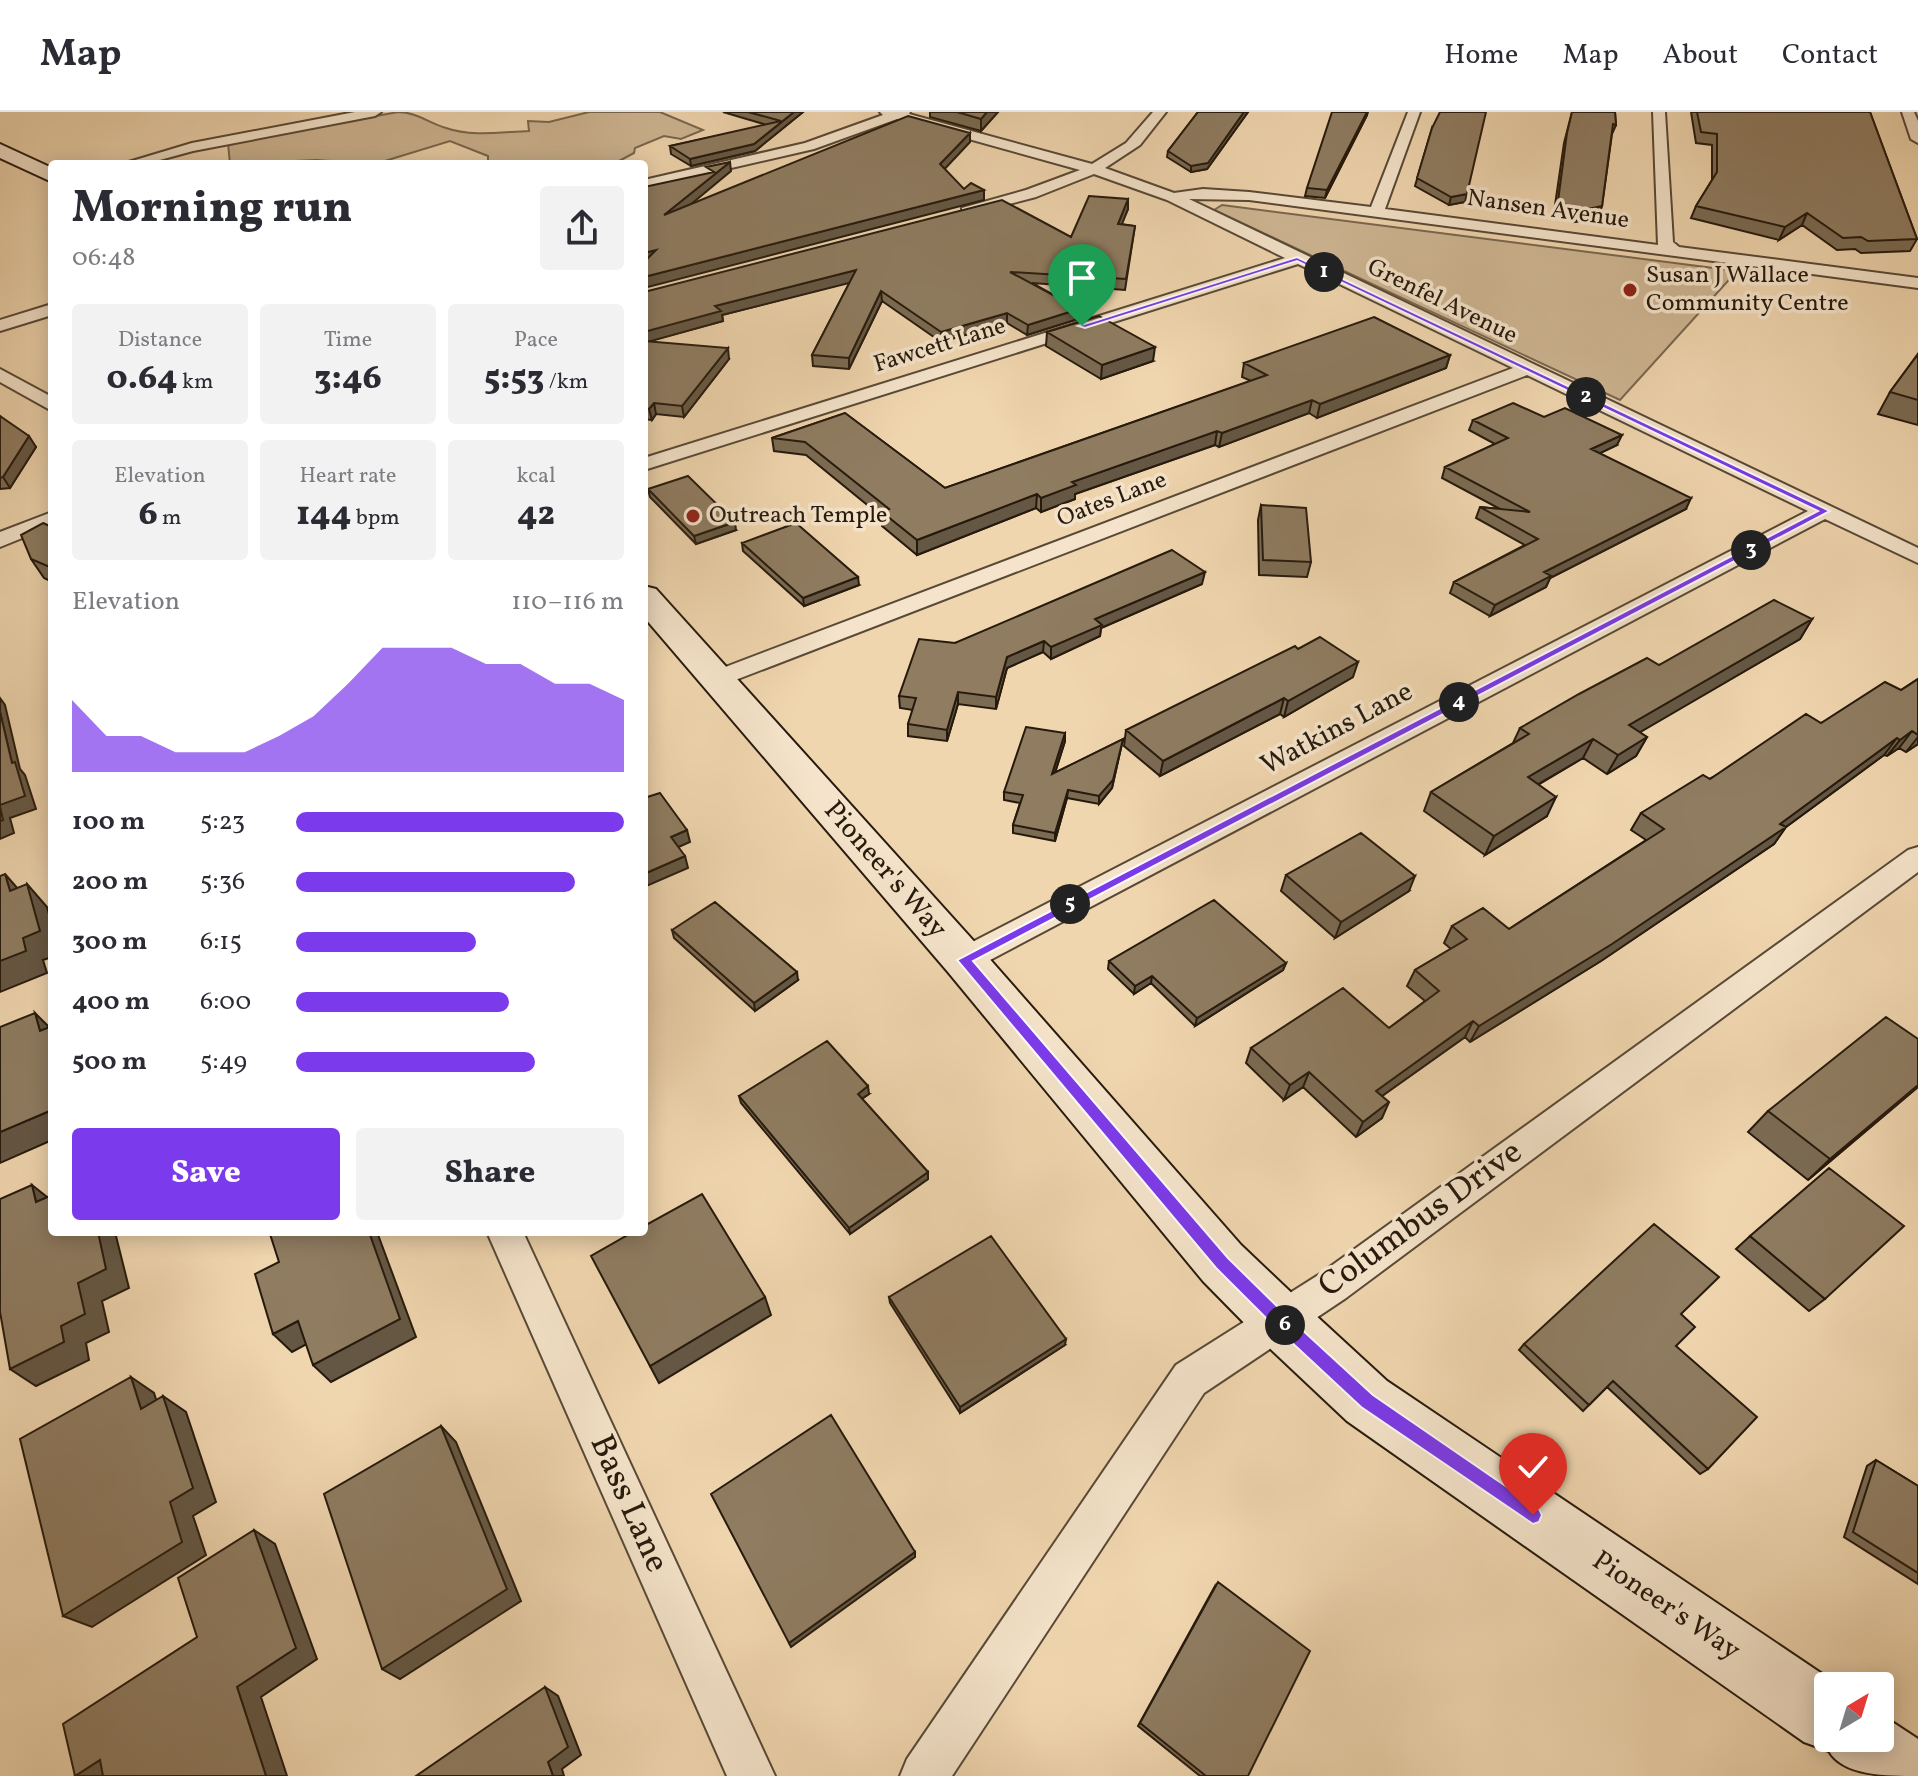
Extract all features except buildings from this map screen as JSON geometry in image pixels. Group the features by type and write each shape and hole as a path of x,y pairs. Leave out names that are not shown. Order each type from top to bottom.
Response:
{"main road":[{"path":"0,150 48,174"},
{"name":"Pioneer's Way","path":"648,601 964,960 1191,1228 1280,1320 1367,1401 1814,1708"},
{"path":"1878,1752 1913,1776"}],"street":[{"path":"144,160 192,147 375,112"},
{"path":"958,214 1018,198 1093,169 1133,145 1160,112"},
{"path":"1377,211 1414,112"},
{"path":"1659,112 1665,243 1674,251"},
{"path":"1908,112 1918,139"},
{"path":"648,183 809,146 895,113"},
{"name":"Grenfel Avenue","path":"895,113 1093,169 1172,197 1918,556"},
{"name":"Nansen Avenue","path":"1172,197 1203,193 1249,196 1918,283"},
{"name":"Fawcett Lane","path":"648,463 1297,259"},
{"path":"0,326 48,310"},
{"name":"Oates Lane","path":"716,679 1526,369"},
{"path":"0,374 48,403"},
{"name":"Watkins Lane","path":"964,960 1825,511"},
{"path":"0,540 48,520"},
{"name":"Columbus Drive","path":"924,1776 1190,1379 1345,1277 1918,857"},
{"name":"Bass Lane","path":"507,1236 751,1776"}],"shaded area":[{"path":"398,112 456,131 476,133 529,131 528,121 549,122 589,112 660,112 703,130 681,139 664,136 635,148 634,153 621,160 488,160 488,156 450,141 388,160 230,160 228,143"},
{"path":"1222,205 1737,271 1620,400 1214,210"}],"place":[{"name":"Susan J Wallace Community Centre","path":"1630,290"},
{"name":"Outreach Temple","path":"693,516"}],"route":[{"path":"1082,326 1297,259 1825,511 964,960 1222,1263 1280,1320 1367,1401 1533,1515"}]}
